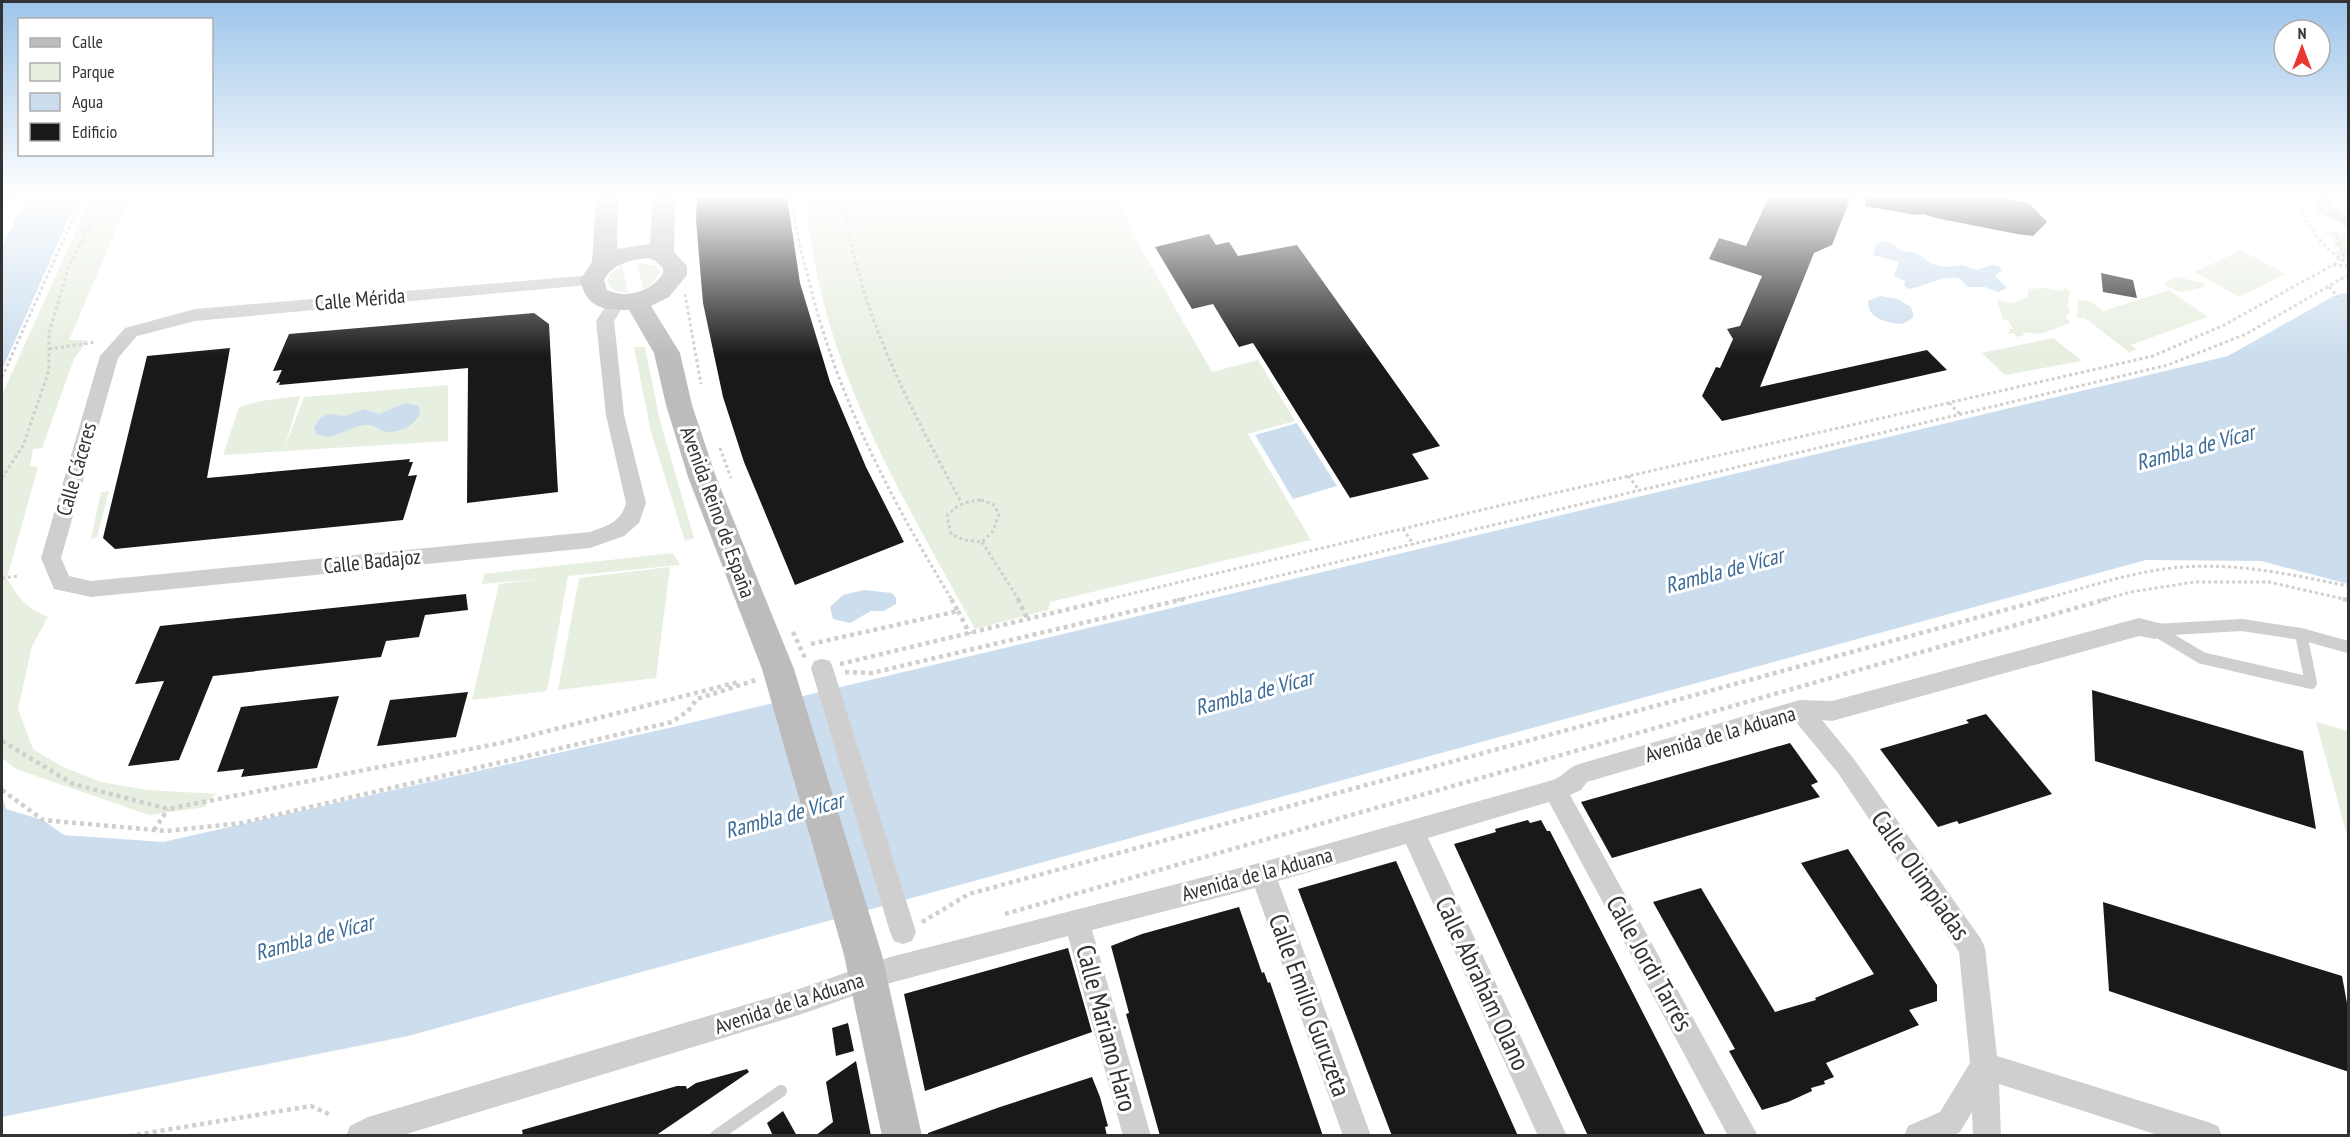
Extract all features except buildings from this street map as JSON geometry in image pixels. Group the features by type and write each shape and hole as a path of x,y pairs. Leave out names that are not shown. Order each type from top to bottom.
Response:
{"street":[{"path":"601,250 596,295 627,302 651,297 677,285"},
{"path":"598,272 633,252 662,254 662,250"},
{"name":"Avenida Reino de España","path":"662,254 670,258 675,266 677,285 667,352 679,404 702,477 807,667 864,960 902,1136"},
{"name":"Calle Mérida","path":"131,332 195,315 598,272"},
{"name":"Avenida Reino de España","path":"627,302 667,352"},
{"name":"Calle Badajoz","path":"91,590 590,540 617,531 633,518 636,503 615,415 605,321 627,302"},
{"name":"Calle Cáceres","path":"91,590 61,583 51,558 109,356 131,332"},
{"name":"Avenida de la Aduana","path":"360,1136 368,1131 802,1000 864,960 1077,921 1263,874 1555,790 1574,783 1579,774 1800,710 1832,711 2139,627 2154,630"},
{"path":"807,667 903,932"},
{"name":"Calle Olimpiadas","path":"1800,710 1846,766 1972,948 1984,1066 1987,1136"},
{"name":"Calle Jordi Tarrés","path":"1555,790 1744,1136"},
{"name":"Calle Abrahám Olano","path":"1412,831 1553,1136"},
{"name":"Calle Emilio Guruzeta","path":"1263,874 1357,1136"},
{"name":"Calle Mariano Haro","path":"1077,921 1137,1136"},
{"path":"1918,1136 1950,1122 1984,1066 2208,1136"}],"lane":[{"path":"2154,630 2242,625 2301,634 2349,647"},
{"path":"2154,630 2202,658 2311,683 2301,634"},
{"path":"716,1136 781,1091"}],"path":[{"path":"2,377 59,250"},
{"path":"2,478 23,446 49,370 49,333 69,266 77,250"},
{"path":"803,250 826,345 846,402 912,534 971,634"},
{"path":"852,250 869,309 902,393 961,501"},
{"path":"2331,250 2349,265"},
{"path":"2,790 44,820 154,830 242,823 672,722 688,711 697,699 807,667 971,634 1628,476 2153,356 2224,326 2333,266 2343,254 2342,250"},
{"path":"2333,266 2349,265"},
{"path":"807,667 872,673 2168,365 2246,334 2349,275"},
{"path":"677,285 701,388"},
{"path":"2328,287 2348,304 2349,331"},
{"path":"49,349 96,342"},
{"path":"1948,403 1960,414"},
{"path":"717,438 734,489"},
{"path":"1628,476 1640,491"},
{"path":"982,542 997,524 999,514 993,504 981,500 961,501 947,516 948,529 951,534 964,540 982,542 1013,587 1028,620"},
{"path":"1403,529 1414,545"},
{"path":"903,932 944,911 969,894 2118,579 2183,567 2265,569 2349,586"},
{"path":"2,578 19,576"},
{"path":"811,644 958,610"},
{"path":"791,628 807,667"},
{"path":"2,741 73,783 168,809 501,743 738,682"},
{"path":"154,830 168,809"},
{"path":"129,1136 310,1106 331,1115"}],"green space":[{"path":"67,250 107,250 69,340 88,340 74,359 42,448 33,449 30,466 38,467 7,578 23,602 48,617 32,646 18,709 33,749 63,767 101,782 148,790 217,794 209,799 205,807 149,815 16,769 2,758 2,395"},
{"path":"1142,250 1212,372 1258,360 1295,421 1248,434 1311,540 1050,602 1048,610 975,629 898,487 847,377 829,321 812,251"},
{"path":"2241,250 2286,274 2239,297 2195,272"},
{"path":"2336,250 2348,250 2348,260 2336,253"},
{"path":"637,263 656,266 660,272 650,286 643,289"},
{"path":"622,265 628,293 613,290 607,281 610,274"},
{"path":"2177,277 2203,283 2205,287 2181,292 2163,285 2166,285 2166,281"},
{"path":"2045,288 2060,291 2065,288 2070,291 2068,305 2070,312 2066,316 2070,323 2040,334 2023,332 2024,335 2017,337 2013,333 2006,334 2010,331 2009,329 2013,329 2008,320 2003,319 1997,300 2013,303 2027,297 2029,289"},
{"path":"2169,290 2208,317 2131,345 2137,350 2129,352 2085,318 2077,318 2078,300 2090,301 2103,311"},
{"path":"2053,338 2082,361 2005,375 1982,353"},
{"path":"634,347 645,347 660,421 694,538 685,541 651,432"},
{"path":"448,385 448,441 223,455 239,407 261,401 300,396 284,450 304,397"},
{"path":"109,491 97,537 91,539 101,492"},
{"path":"673,553 680,565 568,576 547,691 472,700 499,584 538,579 482,584 484,574"},
{"path":"670,567 656,678 558,690 579,578"},
{"path":"2316,722 2348,731 2348,839"}],"water":[{"path":"2,250 55,250 2,370"},
{"path":"1874,250 1901,250 1917,253 1932,264 1946,267 1963,265 1976,270 1992,265 1999,266 2002,270 1995,276 2007,288 1998,292 1985,287 1967,287 1961,279 1948,278 1908,289 1904,285 1905,281 1894,276 1899,262 1873,255"},
{"name":"Rambla de Vícar","path":"2348,292 2348,584 2261,561 2146,560 408,1036 2,1117 2,796 6,809 43,820 64,835 163,842 673,727 2228,356 2334,296"},
{"path":"1880,296 1898,299 1911,307 1913,318 1902,324 1891,323 1875,316 1871,312 1868,301"},
{"path":"406,403 419,406 420,415 413,423 399,431 388,432 365,425 328,437 316,433 314,428 320,418 328,414 344,416 364,409 379,414"},
{"path":"1297,423 1337,486 1293,499 1255,435"},
{"path":"864,590 892,593 896,598 896,604 884,611 871,611 850,623 833,619 830,607 843,595"}]}
